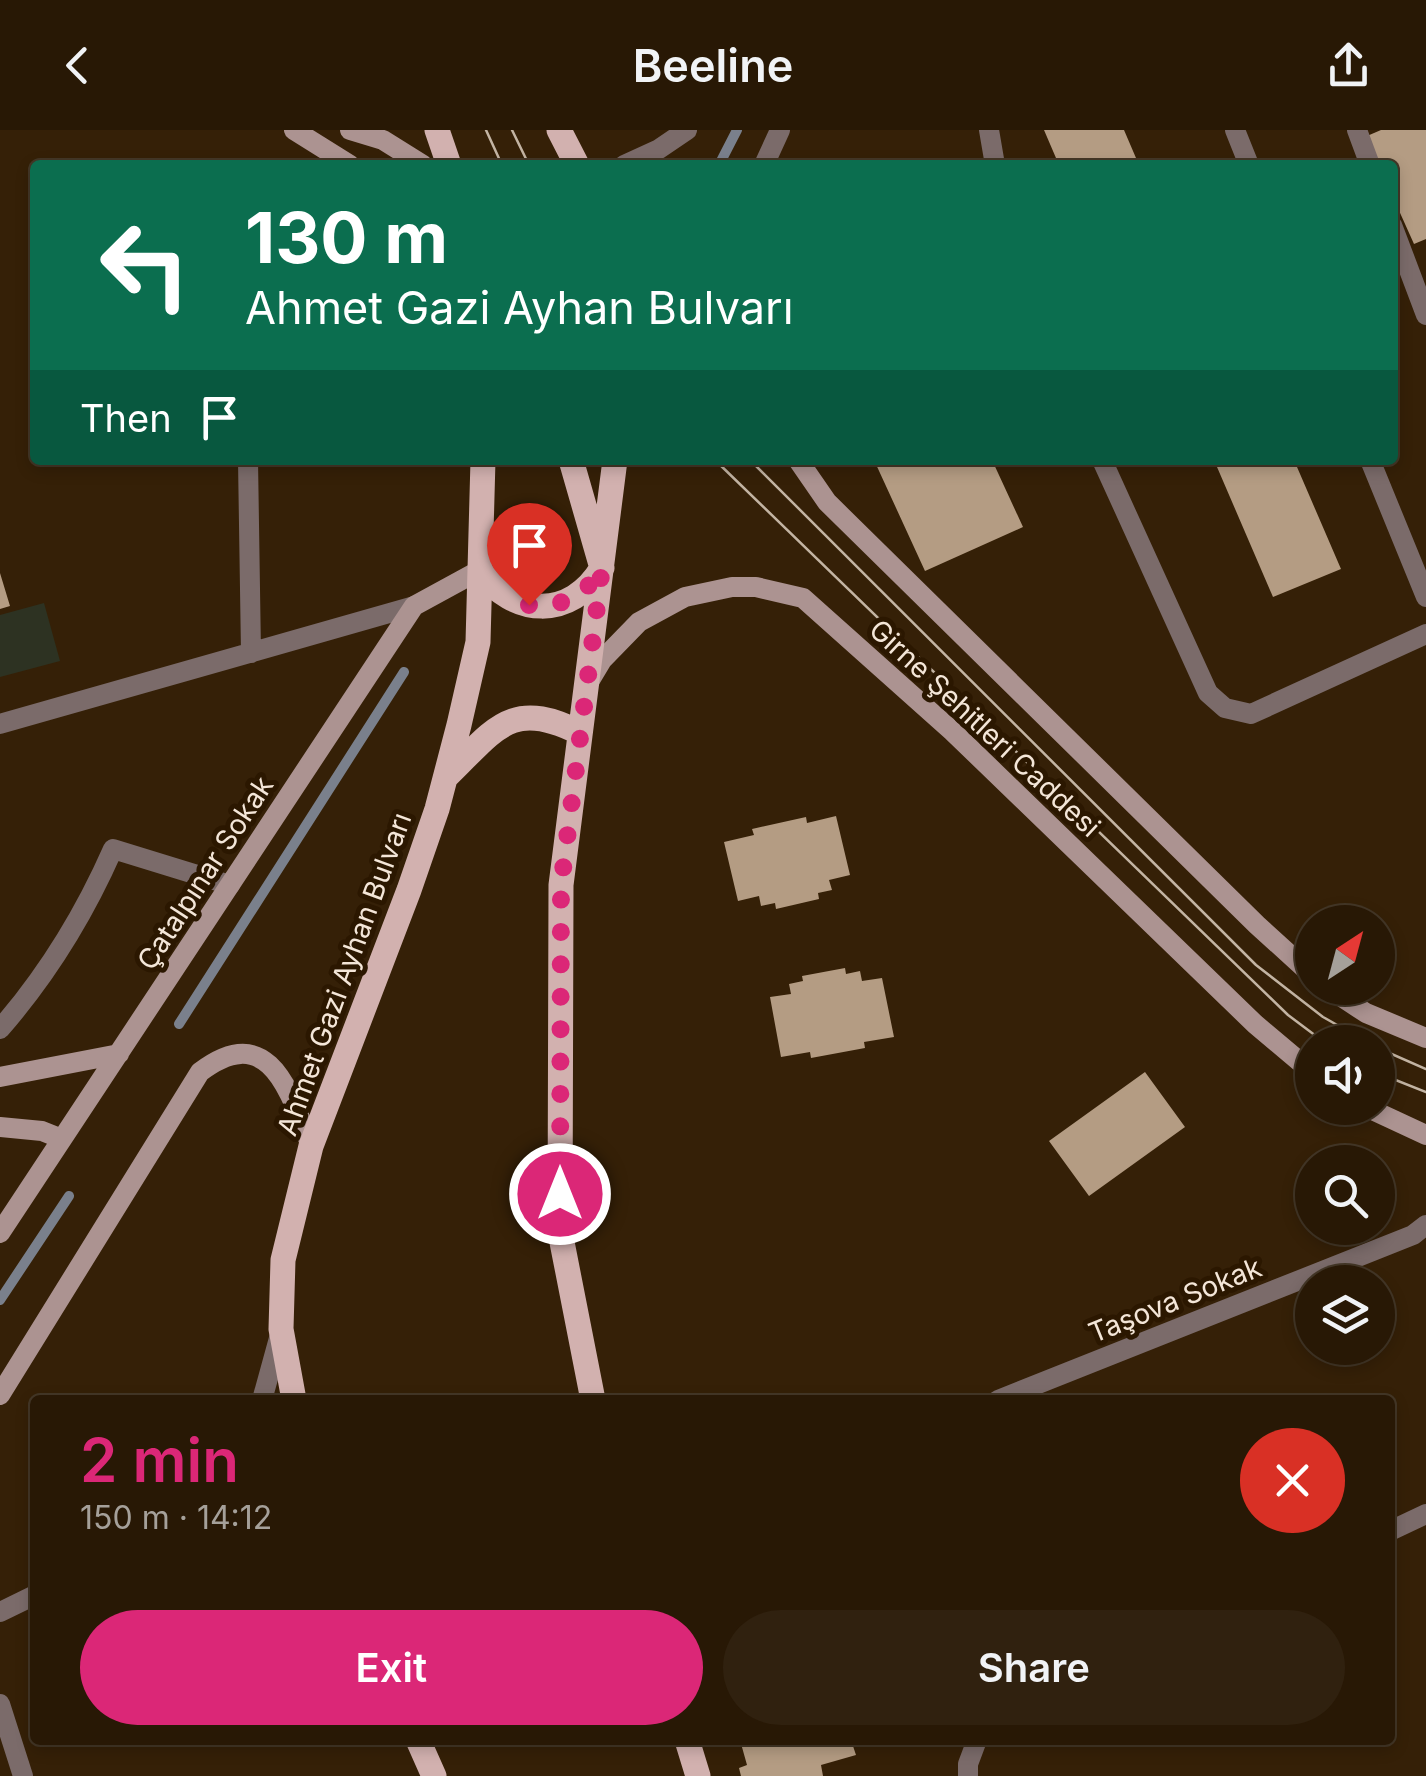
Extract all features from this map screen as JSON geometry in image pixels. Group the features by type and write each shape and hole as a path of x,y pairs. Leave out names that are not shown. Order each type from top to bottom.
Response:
{"main road":[{"path":"437,130 447,160"},
{"path":"559,130 574,160"},
{"name":"Ahmet Gazi Ayhan Bulvarı","path":"293,1395 281,1329 283,1260 312,1146 410,890 445,778 478,642 483,465"},
{"path":"480,570 488,583 514,601 545,606 572,599 595,580 602,568 571,465"},
{"path":"592,1395 560,1232 561,885 613,465"},
{"path":"445,778 492,733 516,718 539,717 580,734"},
{"path":"420,1745 434,1776"},
{"path":"689,1745 698,1776"}],"street":[{"path":"294,130 342,160"},
{"path":"350,130 383,140 415,160"},
{"path":"635,160 687,130"},
{"path":"766,160 780,130"},
{"path":"989,130 994,160"},
{"path":"1235,130 1247,160"},
{"path":"1357,130 1368,160"},
{"path":"1398,241 1426,315"},
{"path":"248,465 251,653"},
{"name":"Girne Şehitleri Caddesi","path":"801,465 826,502 1295,960"},
{"path":"1104,465 1208,693 1225,708 1251,714 1426,634"},
{"path":"1372,465 1426,598"},
{"name":"Çatalpınar Sokak","path":"0,1233 414,606 480,570"},
{"name":"Girne Şehitleri Caddesi","path":"589,682 619,639 660,607 685,596 732,587 768,589 803,598 952,731 1255,1024 1295,1058"},
{"path":"0,724 414,606"},
{"path":"0,1029 57,956 113,849 230,885"},
{"path":"1354,1005 1426,1038"},
{"path":"0,1077 118,1054"},
{"path":"0,1395 200,1072 220,1057 233,1055 249,1055 276,1068 312,1146"},
{"path":"1395,1120 1426,1134"},
{"path":"0,1127 42,1131 62,1139"},
{"name":"Taşova Sokak","path":"1011,1395 1413,1235 1426,1225"},
{"path":"263,1395 281,1329"},
{"path":"1395,1529 1426,1514"},
{"path":"0,1612 30,1597"},
{"path":"0,1704 23,1776"},
{"path":"968,1776 975,1745"}],"green space":[{"path":"44,603 60,661 0,677 0,615"}],"building":[{"path":"1044,130 1124,130 1137,160 1057,160"},
{"path":"1381,130 1426,130 1426,239 1414,244 1398,208 1398,160 1377,160 1367,136"},
{"path":"876,465 994,465 1023,527 925,571"},
{"path":"1216,465 1296,465 1341,569 1273,597"},
{"path":"0,573 10,606 0,609"},
{"path":"836,816 850,875 829,880 832,890 818,893 819,899 776,909 775,903 761,906 759,896 738,901 724,842 754,835 752,829 806,817 807,823"},
{"path":"845,968 846,974 860,971 862,981 882,978 894,1037 864,1042 865,1048 811,1058 810,1052 781,1057 770,997 791,994 789,984 803,981 802,976"},
{"path":"1145,1072 1185,1127 1089,1196 1049,1141"},
{"path":"741,1745 853,1745 856,1755 821,1765 823,1776 741,1776 739,1768 747,1765"}],"waterway":[{"path":"722,160 737,130"},
{"path":"179,1024 404,672"},
{"path":"0,1300 69,1196"}],"tram line":[{"path":"486,130 500,160"},
{"path":"512,130 527,160"},
{"path":"720,465 1301,1025"},
{"path":"755,465 1256,965 1337,1025"},
{"path":"1395,1055 1426,1069"},
{"path":"1395,1080 1426,1092"}],"route":[{"path":"529,605 545,606 572,599 595,580 602,568 561,885 560,1194"}]}
